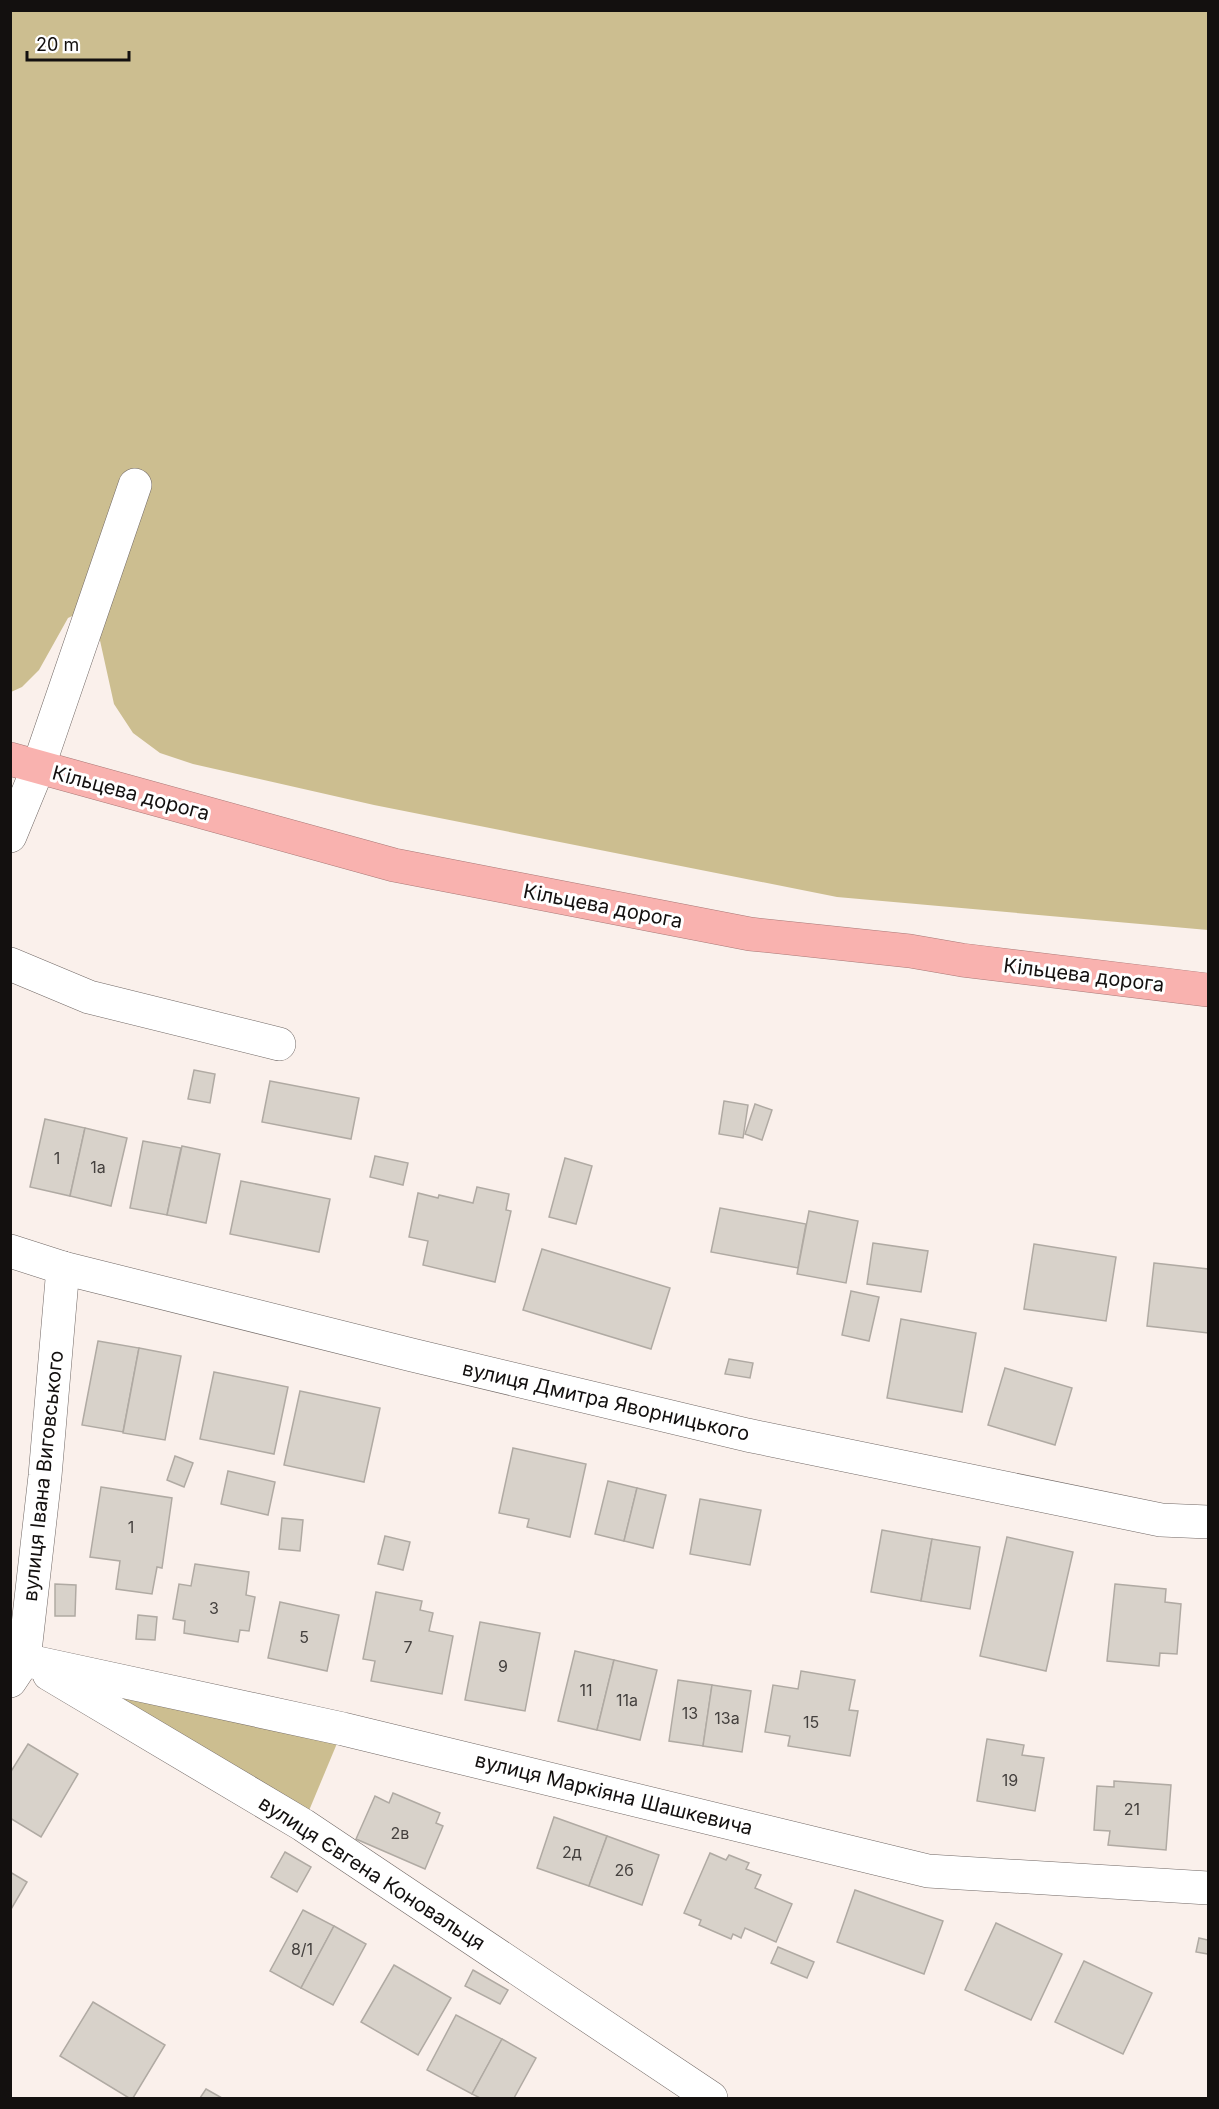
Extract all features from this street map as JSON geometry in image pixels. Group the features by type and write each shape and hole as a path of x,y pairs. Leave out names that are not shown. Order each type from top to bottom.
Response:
{"highway":[{"name":"Кільцева дорога","path":"24,763 394,865 750,934 909,951 962,960 1209,990"}],"street":[{"path":"10,836 24,763 135,485"},
{"path":"10,964 89,997 279,1044"},
{"name":"вулиця Дмитра Яворницького","path":"10,1251 63,1268 747,1436 1161,1520 1209,1522"},
{"name":"вулиця Івана Виговського","path":"17,1670 45,1476 63,1268"},
{"name":"вулиця Маркіяна Шашкевича","path":"17,1670 343,1729 928,1871 1209,1888"},
{"name":"вулиця Євгена Коновальця","path":"17,1670 303,1824 711,2098"}],"shaded area":[{"path":"11,11 1208,11 1208,930 837,897 374,805 193,764 160,753 133,733 114,704 99,636 83,611 68,618 39,670 22,687 11,692"},
{"path":"24,1660 343,1729 303,1825"}],"building":[{"path":"194,1070 215,1074 210,1103 188,1099"},
{"path":"270,1081 359,1098 351,1139 262,1122"},
{"path":"724,1101 748,1105 743,1138 719,1134"},
{"path":"755,1104 772,1110 762,1140 745,1134"},
{"path":"45,1119 85,1128 70,1196 30,1187"},
{"path":"85,1128 127,1138 111,1206 70,1196"},
{"path":"143,1141 181,1148 167,1215 130,1208"},
{"path":"182,1146 220,1154 206,1223 167,1215"},
{"path":"375,1156 408,1163 403,1185 370,1177"},
{"path":"565,1158 592,1166 576,1224 549,1217"},
{"path":"241,1181 330,1199 319,1252 230,1234"},
{"path":"477,1187 509,1194 506,1210 511,1211 495,1282 423,1265 428,1241 409,1237 418,1193 473,1203"},
{"path":"720,1208 806,1224 798,1268 711,1252"},
{"path":"809,1211 858,1221 846,1283 797,1274"},
{"path":"873,1243 928,1251 921,1292 867,1284"},
{"path":"1034,1244 1116,1257 1106,1321 1024,1309"},
{"path":"542,1249 670,1288 651,1349 523,1310"},
{"path":"1154,1263 1208,1269 1208,1333 1147,1326"},
{"path":"851,1291 879,1297 869,1341 842,1335"},
{"path":"901,1319 976,1333 962,1412 887,1398"},
{"path":"98,1341 139,1348 123,1432 82,1425"},
{"path":"139,1348 181,1356 165,1440 123,1433"},
{"path":"729,1359 753,1363 750,1378 725,1374"},
{"path":"1005,1368 1072,1388 1055,1445 988,1425"},
{"path":"214,1372 288,1387 274,1454 200,1439"},
{"path":"300,1391 380,1408 364,1482 284,1465"},
{"path":"513,1448 586,1464 570,1537 527,1527 529,1519 499,1513"},
{"path":"175,1456 193,1463 184,1487 167,1480"},
{"path":"228,1471 275,1482 268,1515 221,1504"},
{"path":"608,1481 637,1488 624,1541 595,1534"},
{"path":"101,1487 172,1498 162,1568 157,1567 152,1594 116,1589 120,1561 90,1557"},
{"path":"637,1488 666,1495 653,1548 624,1541"},
{"path":"700,1499 761,1510 750,1565 690,1554"},
{"path":"282,1518 303,1520 300,1551 279,1549"},
{"path":"882,1530 932,1539 921,1601 871,1592"},
{"path":"385,1536 410,1542 403,1570 378,1564"},
{"path":"1007,1537 1073,1552 1046,1671 980,1656"},
{"path":"932,1539 980,1547 970,1609 921,1601"},
{"path":"195,1564 249,1572 246,1595 255,1597 249,1631 240,1630 238,1642 184,1633 185,1621 173,1619 179,1584 191,1586"},
{"path":"55,1584 76,1585 75,1616 55,1616"},
{"path":"1115,1584 1166,1589 1165,1602 1181,1604 1177,1654 1160,1653 1159,1666 1107,1661"},
{"path":"376,1592 422,1601 420,1610 433,1613 429,1631 453,1636 442,1694 371,1681 375,1661 363,1659"},
{"path":"280,1602 339,1615 327,1671 268,1658"},
{"path":"138,1615 157,1617 155,1640 136,1639"},
{"path":"480,1622 540,1633 525,1711 465,1700"},
{"path":"575,1651 614,1660 597,1730 558,1721"},
{"path":"614,1660 657,1670 640,1740 597,1730"},
{"path":"801,1671 855,1680 849,1710 858,1711 850,1756 788,1746 790,1736 765,1732 773,1685 798,1689"},
{"path":"678,1680 712,1685 703,1746 669,1741"},
{"path":"712,1685 751,1691 742,1752 703,1746"},
{"path":"987,1739 1024,1745 1022,1755 1044,1758 1035,1811 977,1801"},
{"path":"28,1744 78,1774 41,1837 10,1818 10,1773"},
{"path":"1114,1781 1171,1785 1166,1850 1108,1845 1110,1831 1094,1830 1097,1786 1114,1787"},
{"path":"393,1793 440,1813 436,1823 443,1826 425,1869 356,1839 375,1796 389,1803"},
{"path":"554,1817 607,1836 589,1886 537,1868"},
{"path":"607,1836 659,1855 642,1905 589,1886"},
{"path":"285,1852 311,1867 297,1892 271,1877"},
{"path":"710,1853 726,1860 729,1855 749,1863 746,1869 761,1875 755,1888 792,1904 776,1942 745,1928 741,1938 733,1934 731,1939 699,1925 701,1920 684,1913"},
{"path":"10,1872 27,1882 10,1911"},
{"path":"855,1890 943,1921 924,1974 837,1942"},
{"path":"303,1910 334,1926 301,1988 270,1971"},
{"path":"996,1923 1062,1954 1031,2020 965,1990"},
{"path":"334,1926 366,1944 333,2005 301,1988"},
{"path":"1199,1938 1208,1940 1208,1954 1196,1952"},
{"path":"778,1947 814,1962 807,1978 771,1963"},
{"path":"1084,1961 1152,1993 1123,2054 1055,2022"},
{"path":"394,1965 451,1998 418,2055 361,2022"},
{"path":"473,1970 508,1990 500,2004 465,1986"},
{"path":"93,2002 165,2045 133,2098 129,2098 60,2056"},
{"path":"456,2015 502,2039 472,2094 427,2070"},
{"path":"502,2039 536,2058 514,2098 480,2098 472,2094"},
{"path":"206,2089 222,2098 200,2098"}]}
